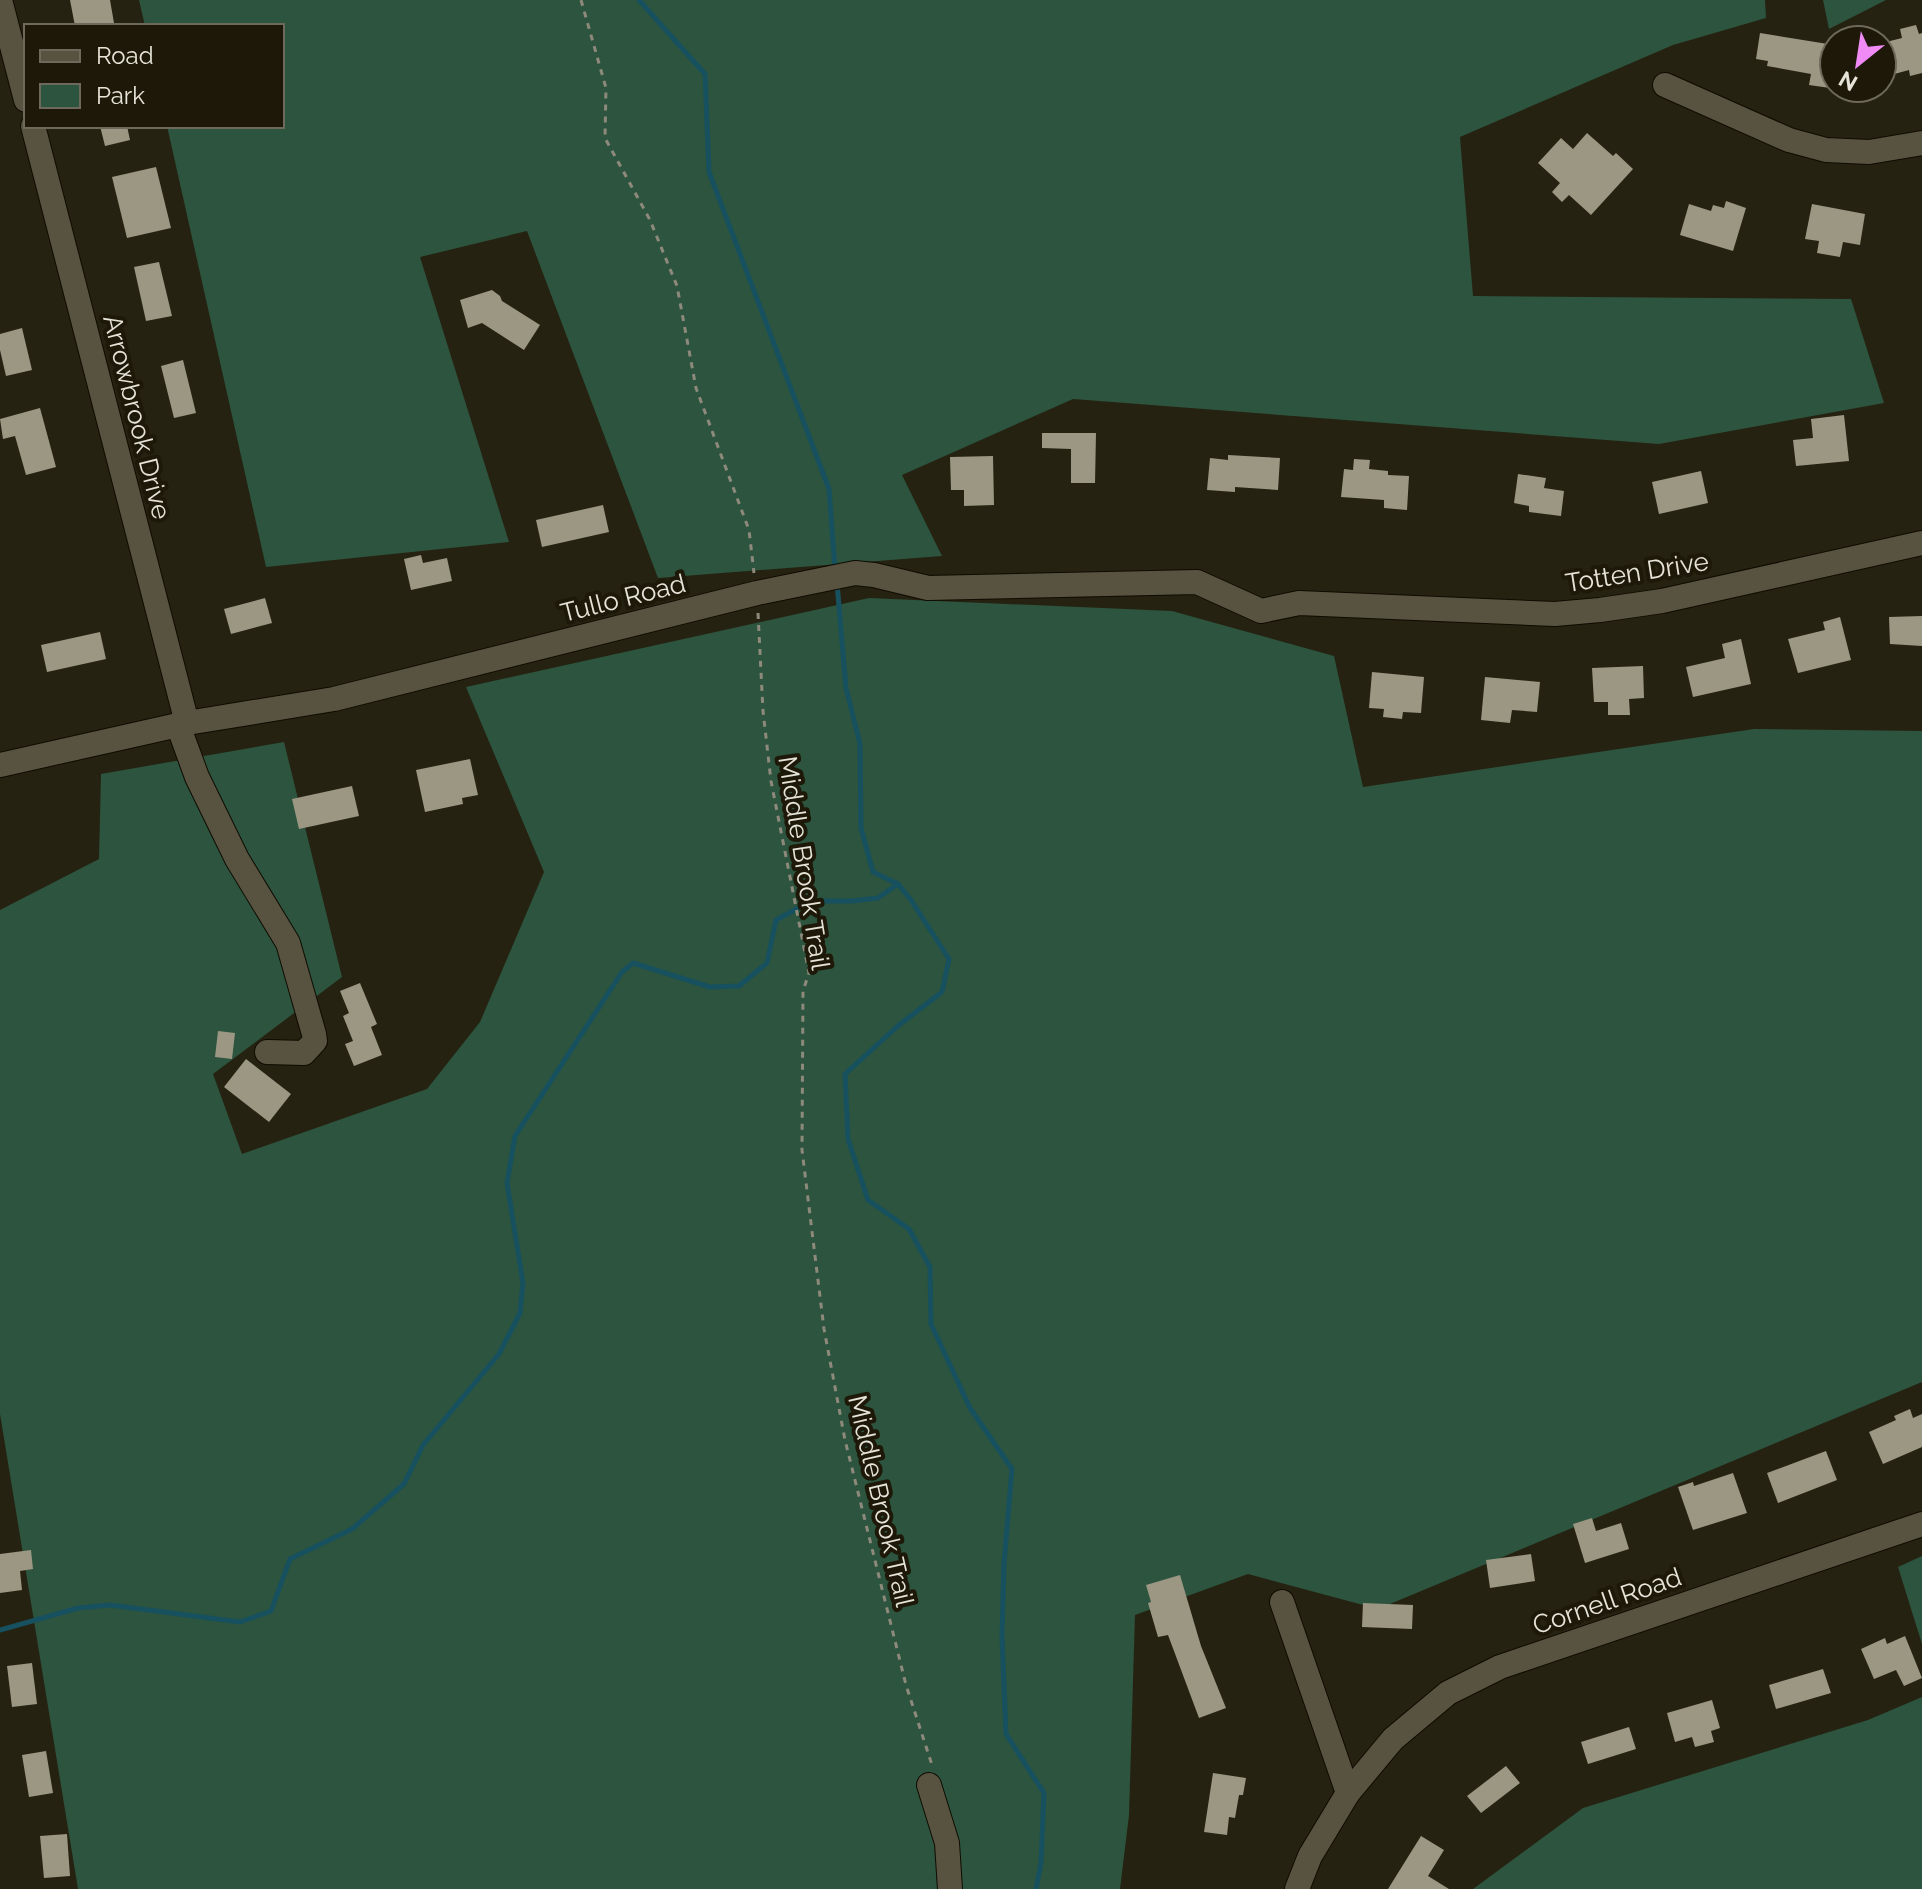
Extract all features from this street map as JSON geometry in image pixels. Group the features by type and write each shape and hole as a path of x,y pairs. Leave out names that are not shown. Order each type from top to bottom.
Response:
{"street":[{"path":"0,0 24,92"},
{"path":"1665,85 1789,140 1826,150 1869,152 1922,143"},
{"name":"Arrowbrook Drive","path":"34,128 197,777 237,859 288,943 314,1034 315,1041 304,1053 267,1052"},
{"name":"Totten Drive","path":"1261,611 1299,603 1555,614 1600,610 1662,601 1922,543"},
{"name":"Tullo Road","path":"0,765 183,724 334,699 757,593 855,573 928,588 1197,582 1261,611"},
{"name":"Cornell Road","path":"1297,1889 1310,1856 1348,1793 1393,1739 1448,1693 1500,1667 1922,1524"},
{"path":"1282,1602 1348,1793"},
{"path":"931,1777 947,1843 950,1889"}],"path":[{"name":"Middle Brook Trail","path":"581,0 606,88 605,138 650,220 677,286 696,388 749,530 757,593 763,711 771,781 809,973 803,991 802,1150 824,1329 845,1440 931,1777"}],"green space":[{"path":"139,0 1765,0 1766,18 1673,45 1460,137 1473,296 1851,299 1884,403 1659,444 1073,399 902,475 942,556 658,578 527,231 420,257 509,542 266,567 167,128 284,128 284,24 145,24"},
{"path":"1823,0 1886,0 1839,24 1828,24"},
{"path":"869,598 1172,611 1334,656 1363,787 1754,729 1922,731 1922,1382 1378,1609 1248,1574 1135,1615 1129,1815 1120,1889 78,1889 0,1414 0,910 99,859 101,774 284,742 342,977 213,1074 242,1154 427,1089 480,1022 544,872 466,687"},
{"path":"1922,1556 1922,1644 1898,1567"},
{"path":"1922,1697 1922,1889 1473,1889 1583,1808 1868,1720"}],"building":[{"path":"70,0 110,0 114,23 75,24"},
{"path":"1916,25 1919,34 1922,33 1922,73 1910,76 1909,70 1898,73 1898,39 1902,38 1900,29"},
{"path":"1760,33 1818,42 1818,86 1809,85 1811,74 1767,66 1768,61 1756,59"},
{"path":"100,128 127,128 130,140 105,146"},
{"path":"1587,133 1633,169 1591,215 1569,195 1562,202 1552,192 1560,183 1538,163 1561,138 1573,149"},
{"path":"156,167 171,228 127,238 112,177"},
{"path":"1726,201 1746,208 1733,251 1680,235 1689,204 1711,211 1713,205 1724,208"},
{"path":"1812,204 1865,214 1860,245 1843,242 1840,257 1817,253 1819,241 1805,239"},
{"path":"159,262 172,316 146,321 134,267"},
{"path":"492,290 502,301 540,325 524,350 482,323 468,328 460,300"},
{"path":"22,328 32,370 6,376 0,334"},
{"path":"183,360 196,413 174,418 161,366"},
{"path":"40,408 56,467 26,475 15,436 3,439 0,419"},
{"path":"1844,415 1849,461 1796,466 1793,440 1813,438 1811,419"},
{"path":"1042,433 1096,433 1095,483 1071,483 1071,449 1042,448"},
{"path":"1228,455 1280,458 1278,490 1235,487 1235,492 1207,490 1210,458 1228,460"},
{"path":"993,456 994,505 964,506 964,490 951,490 950,457"},
{"path":"1354,459 1370,460 1369,469 1388,471 1388,475 1409,476 1407,510 1384,508 1384,500 1341,497 1344,469 1353,470"},
{"path":"1701,471 1708,503 1659,514 1652,482"},
{"path":"1518,474 1546,478 1544,488 1564,491 1561,516 1529,512 1529,506 1514,503"},
{"path":"603,505 609,532 542,547 536,520"},
{"path":"421,555 423,563 447,558 452,581 411,590 404,559"},
{"path":"265,598 272,623 231,634 224,609"},
{"path":"1922,616 1922,646 1890,644 1889,617"},
{"path":"1840,617 1851,660 1798,673 1788,639 1825,630 1823,622"},
{"path":"100,632 106,659 47,672 41,645"},
{"path":"1741,639 1751,684 1693,697 1686,667 1725,658 1722,644"},
{"path":"1643,666 1644,698 1629,699 1630,715 1608,715 1608,702 1594,702 1592,668"},
{"path":"1372,672 1424,677 1421,713 1403,712 1402,719 1383,717 1384,709 1369,708"},
{"path":"1485,677 1540,682 1537,712 1512,710 1510,723 1481,720"},
{"path":"470,759 478,795 462,798 463,804 425,812 416,770"},
{"path":"352,786 359,816 299,829 292,799"},
{"path":"360,983 377,1024 371,1027 382,1055 354,1066 345,1044 353,1041 343,1016 349,1013 340,991"},
{"path":"218,1031 235,1033 232,1059 215,1057"},
{"path":"246,1059 291,1094 269,1122 224,1087"},
{"path":"1910,1409 1913,1418 1922,1414 1922,1447 1883,1464 1869,1432 1896,1420 1894,1416"},
{"path":"1826,1451 1837,1480 1778,1503 1767,1473"},
{"path":"1733,1473 1747,1513 1693,1530 1678,1487 1693,1482 1694,1486"},
{"path":"1592,1518 1596,1531 1621,1523 1629,1549 1585,1563 1573,1524"},
{"path":"31,1550 33,1569 20,1571 22,1590 0,1593 0,1554"},
{"path":"1531,1554 1535,1581 1490,1588 1486,1560"},
{"path":"1180,1575 1201,1646 1226,1708 1199,1718 1168,1635 1158,1637 1148,1603 1151,1602 1146,1585"},
{"path":"1363,1603 1413,1605 1412,1629 1362,1627"},
{"path":"1905,1636 1922,1678 1904,1686 1896,1670 1874,1679 1861,1649 1885,1638 1887,1644"},
{"path":"32,1663 37,1704 12,1707 7,1666"},
{"path":"1823,1669 1831,1693 1776,1709 1769,1685"},
{"path":"1712,1700 1720,1728 1711,1731 1714,1742 1695,1747 1692,1737 1675,1742 1667,1713"},
{"path":"1629,1727 1636,1749 1588,1764 1581,1742"},
{"path":"46,1751 53,1793 29,1797 22,1755"},
{"path":"1506,1766 1520,1783 1481,1813 1467,1796"},
{"path":"1213,1773 1246,1778 1235,1818 1229,1817 1227,1835 1204,1832"},
{"path":"67,1834 70,1876 44,1878 40,1836"},
{"path":"1421,1836 1444,1850 1428,1876 1449,1889 1388,1889"}],"waterway":[{"path":"639,0 705,74 709,172 829,489 835,569"},
{"path":"837,583 846,688 860,744 861,828 873,872 898,884 949,959 942,992 899,1025 845,1074 848,1139 868,1200 909,1229 930,1267 931,1324 970,1408 1012,1469 1002,1636 1006,1734 1044,1793 1041,1863 1036,1889"},
{"path":"0,1630 78,1608 110,1605 240,1622 271,1611 290,1559 352,1529 404,1484 423,1445 499,1354 520,1313 523,1283 507,1183 515,1136 622,972 633,963 710,987 739,986 767,963 776,920 811,901 878,898 898,884"}]}
